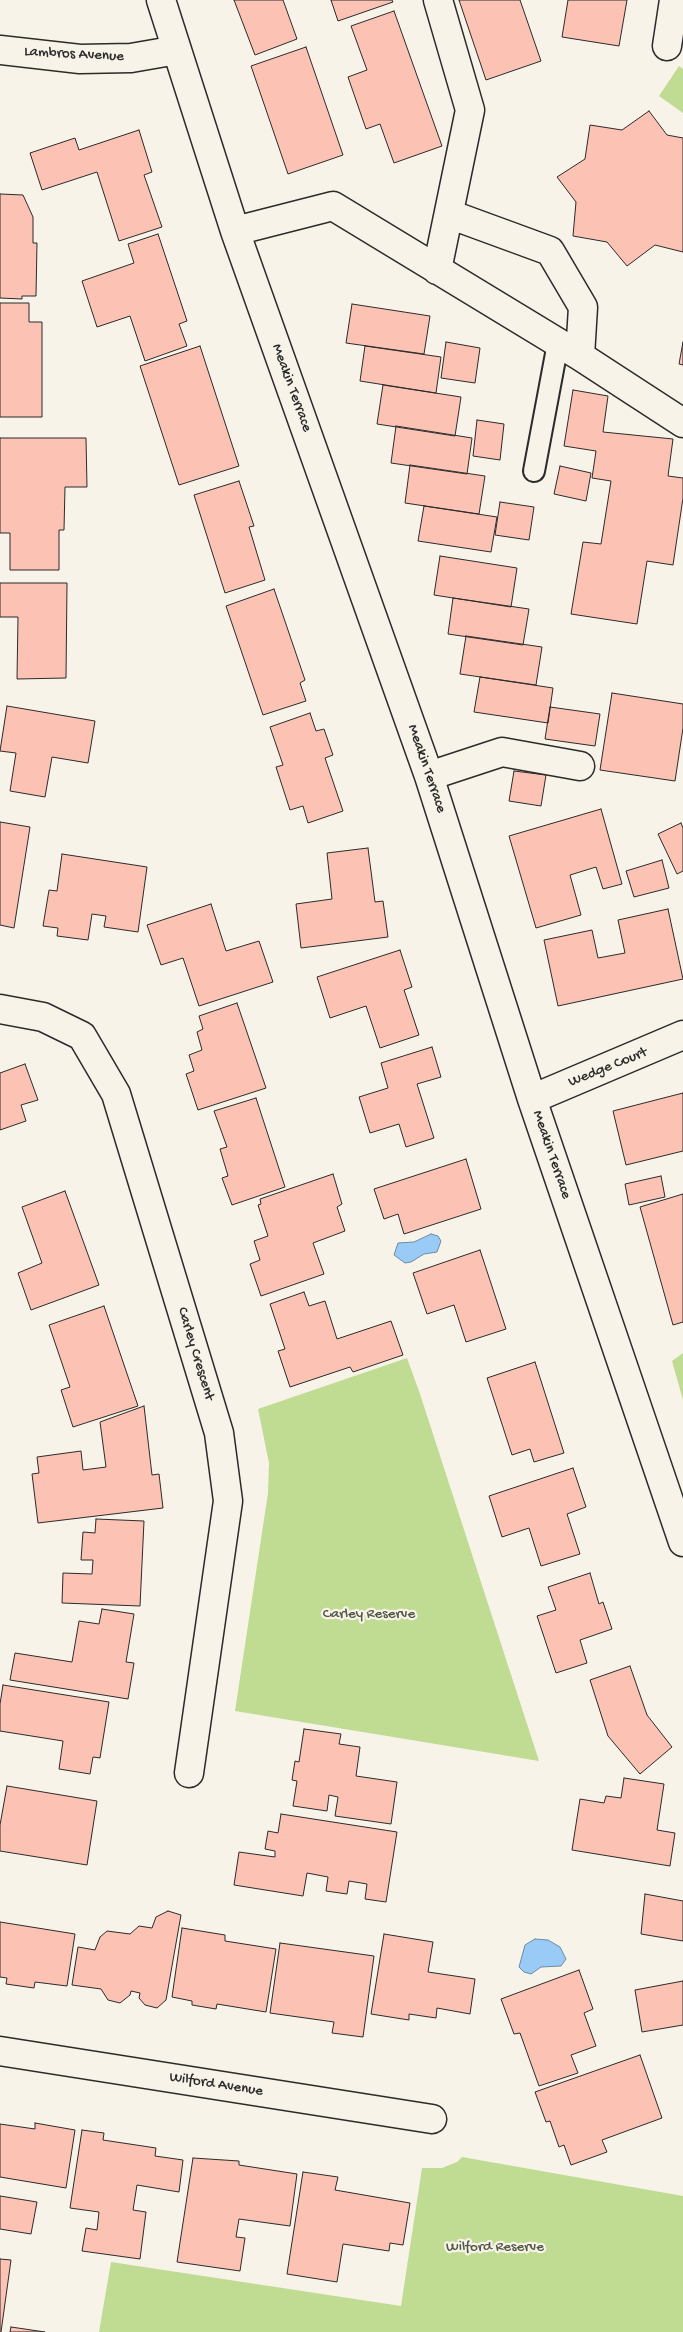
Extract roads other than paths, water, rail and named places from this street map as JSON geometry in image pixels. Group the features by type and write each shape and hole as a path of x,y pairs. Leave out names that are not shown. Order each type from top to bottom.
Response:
{"street":[{"name":"Meakin Terrace","path":"161,0 235,231 430,776 532,1100 683,1542"},
{"path":"437,270 470,110 438,0"},
{"path":"667,46 674,0"},
{"name":"Lambros Avenue","path":"0,50 89,59 131,58 177,50"},
{"path":"235,231 333,206 569,350 683,423"},
{"path":"449,214 550,251 583,306 569,350"},
{"path":"430,776 502,752 580,766"},
{"name":"Carley Crescent","path":"0,1009 43,1017 82,1036 116,1094 218,1433 228,1501 189,1772"},
{"name":"Wedge Court","path":"532,1100 683,1035"},
{"name":"Wilford Avenue","path":"0,2051 432,2119"}],"lane":[{"path":"534,471 569,350"}],"water":[{"path":"431,1234 438,1236 441,1241 437,1252 424,1254 411,1262 405,1263 394,1255 398,1243 414,1242"},
{"path":"535,1939 548,1940 560,1947 566,1959 561,1966 541,1967 531,1974 524,1972 519,1967 525,1945"}],"park label":[{"name":"Carley Reserve","path":"369,1615"},
{"name":"Wilford Reserve","path":"495,2248"}]}
